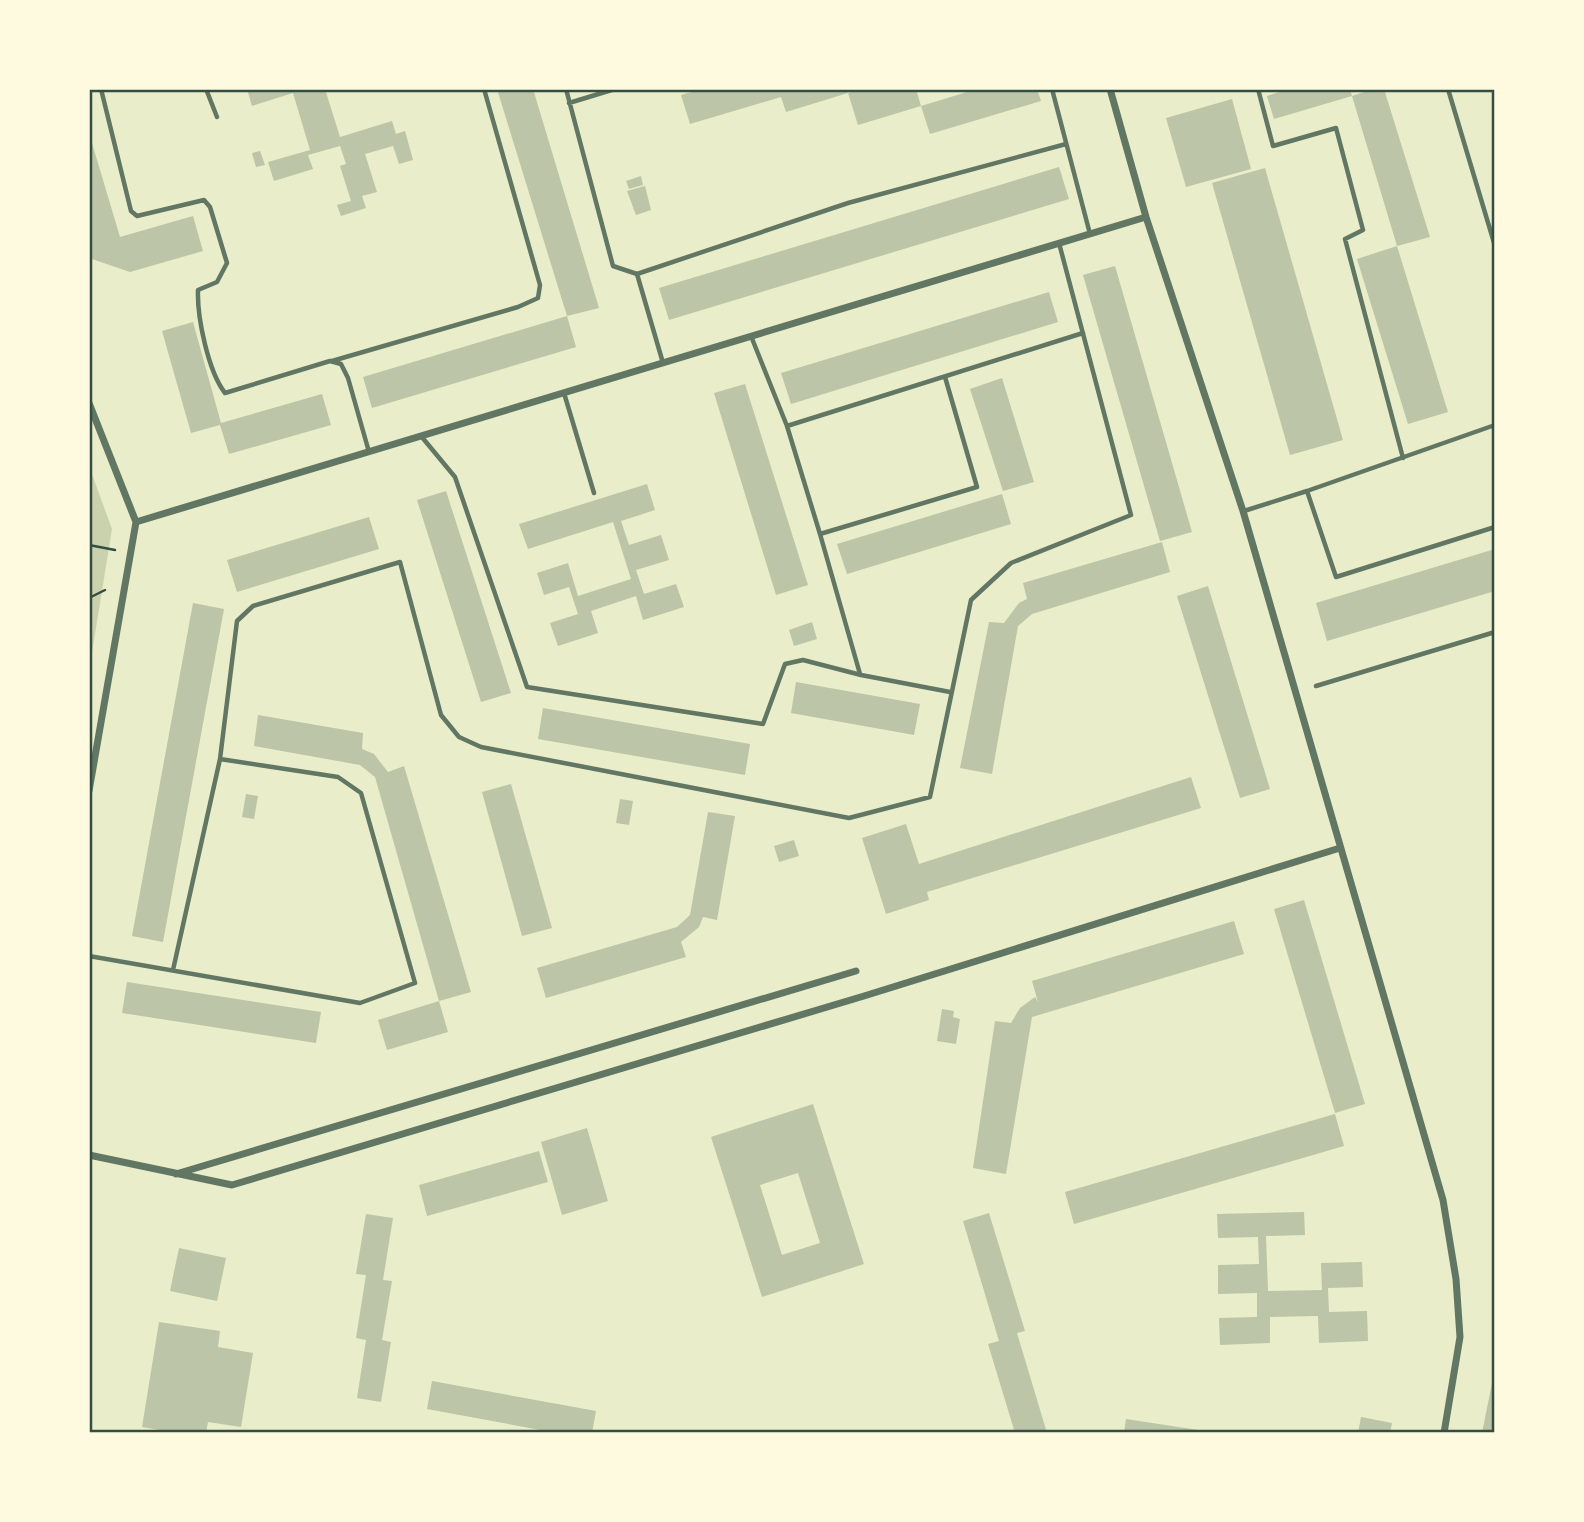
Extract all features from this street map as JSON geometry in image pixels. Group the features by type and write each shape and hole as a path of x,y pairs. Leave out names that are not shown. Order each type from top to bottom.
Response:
{"street":[{"path":"1110,89 1146,217 1243,511 1443,1200 1455,1279 1460,1337 1444,1433"},
{"path":"136,522 1146,217"},
{"path":"89,403 136,522 89,790"},
{"path":"89,1155 232,1185 863,996 1340,848"},
{"path":"175,1174 856,971"}],"lane":[{"path":"101,89 131,211 137,216 204,200 210,207 227,263 218,282 198,290 198,306 208,348 225,393 519,307 538,298 540,285 484,89"},
{"path":"206,89 217,117"},
{"path":"566,89 613,266 637,274 848,204 1066,144"},
{"path":"569,103 615,89"},
{"path":"1052,89 1090,234"},
{"path":"1258,89 1273,146 1336,128 1363,230 1345,239 1403,458"},
{"path":"1448,89 1495,246"},
{"path":"173,970 220,759 237,621 253,606 400,562 441,715 459,737 481,747 849,818 930,797 971,600 1011,563 1131,515 1059,243"},
{"path":"637,274 663,363"},
{"path":"787,426 1083,333"},
{"path":"751,336 787,426 861,675"},
{"path":"332,361 341,364 348,378 369,452"},
{"path":"820,534 977,487 945,377"},
{"path":"564,393 594,493"},
{"path":"1243,511 1495,425"},
{"path":"421,436 455,477 527,687 763,724 785,664 803,660 861,675 950,692"},
{"path":"1307,491 1336,577 1495,527"},
{"path":"1316,687 1495,632"},
{"path":"89,956 360,1003 415,983 361,793 338,777 220,759"}],"path":[{"path":"89,545 115,550"},
{"path":"89,598 105,590"}],"green space":[{"path":"89,466 112,529 89,671"}],"building":[{"path":"247,89 325,89 340,137 392,121 396,134 405,131 413,160 399,164 393,146 365,154 377,192 362,196 366,208 341,216 337,205 351,201 340,166 346,164 340,146 308,155 313,169 274,181 268,162 310,150 293,93 252,106"},
{"path":"497,89 533,89 599,308 567,316"},
{"path":"701,89 847,89 848,93 786,112 781,97 690,124 681,95"},
{"path":"862,89 916,89 921,106 858,125 848,93"},
{"path":"977,89 1037,89 1041,101 930,134 921,106"},
{"path":"1288,89 1350,89 1352,96 1274,119 1267,96"},
{"path":"1373,89 1384,89 1430,237 1397,246 1352,96"},
{"path":"1232,99 1251,169 1186,187 1166,118"},
{"path":"89,133 120,237 193,216 203,251 130,272 89,258"},
{"path":"260,151 265,165 256,167 252,153"},
{"path":"1059,167 1069,199 669,320 659,288"},
{"path":"1265,168 1343,440 1290,455 1212,183"},
{"path":"641,176 643,185 629,189 626,181"},
{"path":"645,186 651,210 636,215 627,191"},
{"path":"1397,246 1448,412 1408,424 1357,259"},
{"path":"1115,266 1192,532 1160,541 1083,275"},
{"path":"1049,292 1058,322 791,404 781,373"},
{"path":"567,316 576,347 372,408 363,377"},
{"path":"193,322 221,423 322,394 331,425 229,454 220,425 191,433 162,331"},
{"path":"1002,378 1034,482 1003,491 970,389"},
{"path":"745,384 808,585 776,595 714,393"},
{"path":"647,484 655,510 621,521 629,545 661,535 669,560 636,570 644,594 676,584 684,607 643,620 636,596 591,611 598,633 558,646 550,623 578,614 569,587 544,595 537,573 568,563 578,596 631,579 613,522 528,549 519,524"},
{"path":"446,491 511,693 481,702 417,500"},
{"path":"1002,494 1011,524 847,574 837,544"},
{"path":"369,517 379,549 237,592 227,560"},
{"path":"1162,542 1170,572 1032,614 1018,626 992,774 960,768 989,622 1004,623 1019,603 1027,599 1023,583"},
{"path":"1495,549 1495,591 1327,641 1316,603"},
{"path":"1208,586 1270,789 1240,798 1177,596"},
{"path":"193,603 224,609 163,942 132,936"},
{"path":"812,622 817,639 794,646 789,630"},
{"path":"796,682 920,704 914,735 791,713"},
{"path":"543,708 750,744 745,775 538,739"},
{"path":"258,715 363,733 362,749 374,754 388,772 404,766 471,992 439,1001 375,777 360,765 254,746"},
{"path":"1191,777 1201,808 927,892 929,900 886,914 862,838 906,824 919,864"},
{"path":"511,784 552,928 522,936 482,792"},
{"path":"246,794 258,796 254,819 242,817"},
{"path":"620,799 633,801 629,825 616,823"},
{"path":"708,812 735,816 717,920 703,917 699,927 681,942 686,957 546,998 537,968 677,927 690,915"},
{"path":"794,840 799,856 779,862 774,846"},
{"path":"1304,900 1365,1104 1335,1113 1274,909"},
{"path":"1234,921 1244,954 1032,1017 1006,1174 973,1168 995,1021 1011,1023 1020,1008 1035,997 1038,1002 1032,981"},
{"path":"127,982 321,1012 316,1043 122,1013"},
{"path":"439,1001 448,1032 387,1050 378,1020"},
{"path":"942,1009 954,1011 953,1017 960,1019 956,1044 937,1041"},
{"path":"813,1104 864,1264 762,1297 711,1137","holes":["798,1173 820,1243 782,1255 760,1185"]},
{"path":"1335,1114 1344,1146 1074,1224 1065,1192"},
{"path":"587,1128 608,1201 562,1215 541,1142"},
{"path":"539,1151 548,1182 427,1216 419,1185"},
{"path":"1304,1212 1305,1235 1266,1236 1268,1291 1322,1290 1321,1263 1362,1262 1363,1287 1328,1288 1329,1312 1367,1311 1368,1341 1319,1343 1318,1316 1270,1317 1270,1343 1220,1345 1219,1318 1257,1317 1257,1293 1218,1294 1218,1265 1259,1264 1258,1237 1218,1238 1217,1214"},
{"path":"989,1213 1025,1331 1017,1333 1047,1433 1015,1433 988,1344 999,1341 963,1221"},
{"path":"366,1214 393,1218 383,1280 392,1281 382,1340 391,1342 381,1402 357,1398 366,1340 356,1338 366,1275 356,1274"},
{"path":"179,1248 226,1258 217,1301 170,1291"},
{"path":"159,1322 220,1331 218,1347 253,1353 241,1427 208,1422 206,1433 177,1433 142,1427"},
{"path":"432,1381 596,1411 592,1433 557,1433 427,1409"},
{"path":"1492,1383 1495,1384 1495,1433 1482,1433"},
{"path":"1361,1417 1392,1423 1390,1433 1358,1433"},
{"path":"1126,1419 1205,1431 1205,1433 1124,1433"}]}
